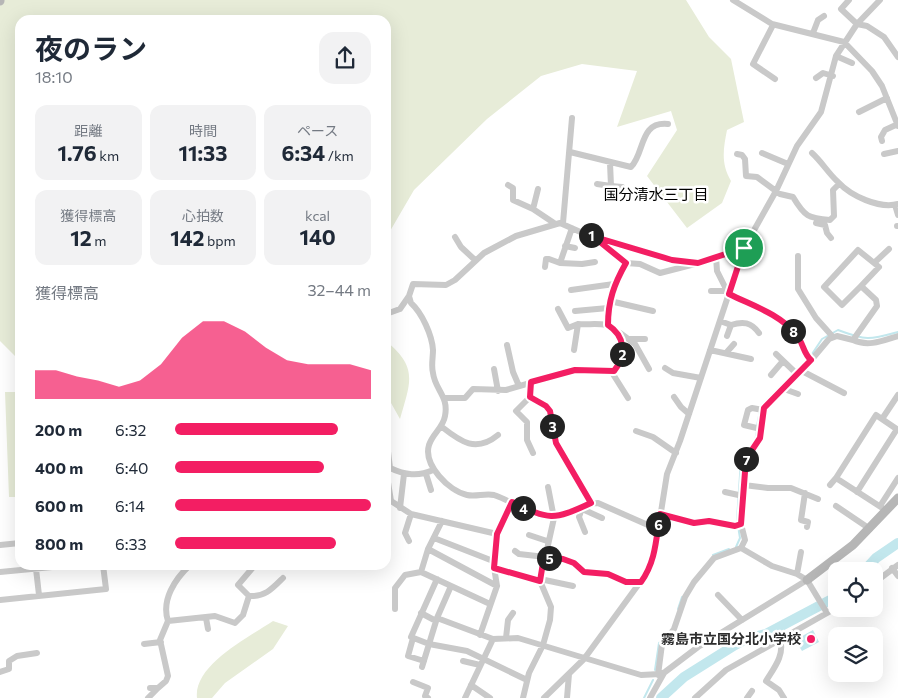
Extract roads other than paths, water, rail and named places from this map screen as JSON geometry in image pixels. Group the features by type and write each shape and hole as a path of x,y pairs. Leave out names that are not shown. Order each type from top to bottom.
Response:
{"street":[{"path":"733,0 773,24 844,42 872,71 887,98 898,125 884,130 881,137 882,141"},
{"path":"849,0 841,9 856,24 867,26 884,37 898,57"},
{"path":"544,698 584,658 650,570 654,556 666,474 676,453 744,248 776,191 797,146 821,112 836,56 856,24 880,0"},
{"path":"813,33 818,20 824,16"},
{"path":"773,24 753,64 775,79"},
{"path":"836,56 852,63"},
{"path":"816,78 823,73 832,76"},
{"path":"859,112 887,98"},
{"path":"562,223 572,118"},
{"path":"570,152 631,167 635,163 643,137 653,127 668,124"},
{"path":"884,154 898,151"},
{"path":"762,152 788,164"},
{"path":"812,153 839,184 854,193 885,206 896,204 898,215"},
{"path":"738,154 742,155 745,160 746,176 757,177 776,191 793,197 806,219 825,225 826,233 831,238"},
{"path":"610,163 611,186"},
{"path":"597,184 622,187"},
{"path":"802,213 812,218 830,220 835,212 833,190 839,184"},
{"path":"508,185 513,188 513,200 534,209 554,223"},
{"path":"534,209 538,189"},
{"path":"391,312 400,309 409,296 413,284 446,285 455,280 475,260 516,236 554,223 562,223 600,242 626,263 640,264 660,273 744,248"},
{"path":"560,263 572,228"},
{"path":"585,234 672,260 698,263"},
{"path":"455,237 461,247 475,260"},
{"path":"565,246 575,248"},
{"path":"874,263 889,249"},
{"path":"858,250 879,267 861,286 842,305 824,287 858,250"},
{"path":"798,256 798,289 816,318 831,335 855,338 862,344 872,344 898,336"},
{"path":"716,257 718,271 729,292"},
{"path":"545,268 546,260 550,259 560,263 582,264 595,262"},
{"path":"608,325 609,304 614,284 626,263"},
{"path":"572,290 614,284"},
{"path":"855,338 877,306 876,300 861,286"},
{"path":"711,291 729,292 788,324 803,343 809,359"},
{"path":"409,296 411,303 418,310 433,348 433,374 445,398 446,415 442,427 433,436 428,447 430,465 433,470 467,495 492,495 512,502 536,514 554,518 580,510 591,503 602,505 657,529"},
{"path":"575,311 609,304 653,311"},
{"path":"558,309 564,314 565,329 578,324 608,325 630,339 635,344 649,369"},
{"path":"720,321 730,325 742,322 749,324 758,333"},
{"path":"574,350 578,324"},
{"path":"726,336 730,325"},
{"path":"445,398 465,398 474,389 498,391 575,370 611,371 619,365 622,352 622,340 618,333"},
{"path":"759,429 744,425 748,410 760,410 784,389 831,335"},
{"path":"630,339 645,339"},
{"path":"726,353 734,344"},
{"path":"507,345 513,372 519,386"},
{"path":"710,350 751,359"},
{"path":"776,354 797,372 844,393"},
{"path":"771,374 783,361"},
{"path":"665,368 671,375 701,378"},
{"path":"494,369 498,391"},
{"path":"611,371 628,398"},
{"path":"531,382 530,397 516,412 527,422 527,440 533,453"},
{"path":"784,389 798,394"},
{"path":"882,419 898,395"},
{"path":"530,397 546,406 550,411 556,443 591,503"},
{"path":"674,397 689,414"},
{"path":"650,698 661,673 662,644 674,629 685,597 694,582 714,558 741,548 744,540 738,525 740,496 744,485 746,459 760,438 760,410"},
{"path":"830,485 876,415 898,429 857,492"},
{"path":"442,427 462,443 480,444 492,440 498,435"},
{"path":"636,430 653,437 676,453"},
{"path":"391,470 404,474 426,474 433,470"},
{"path":"400,508 404,474"},
{"path":"426,474 431,490"},
{"path":"836,478 883,508"},
{"path":"420,613 493,639 518,638 641,675 661,673 698,647 808,581 853,545 870,529 898,478"},
{"path":"744,485 791,488 818,499"},
{"path":"523,698 527,680 543,645 550,620 551,607 540,580 547,540 554,518 548,487"},
{"path":"725,492 740,496"},
{"path":"806,493 798,519 808,522 807,527"},
{"path":"883,508 898,498"},
{"path":"391,501 411,514 497,534"},
{"path":"480,635 497,586 494,564 497,534 512,502"},
{"path":"836,506 870,529"},
{"path":"580,510 602,518"},
{"path":"580,510 579,517 585,532"},
{"path":"409,541 405,533 411,514"},
{"path":"660,514 694,523 709,521 738,525"},
{"path":"421,572 428,549 442,521"},
{"path":"529,534 547,540"},
{"path":"434,538 494,564 540,580 573,586"},
{"path":"0,545 15,544"},
{"path":"695,698 726,670 826,612 808,581 797,574 772,566 741,548"},
{"path":"428,549 497,586"},
{"path":"515,551 518,554 563,559 574,563 584,572 608,574 626,582 641,582"},
{"path":"797,574 801,552"},
{"path":"883,576 895,566 898,576"},
{"path":"0,572 24,570"},
{"path":"36,570 39,595"},
{"path":"0,600 106,589 104,570"},
{"path":"148,698 166,681 168,676 161,642 168,621 166,616 170,592 180,574 184,570"},
{"path":"251,570 238,584 249,596 260,597 267,594 284,578"},
{"path":"395,609 395,588 405,575 421,572 490,604"},
{"path":"437,579 420,613 411,637 413,638 408,656 423,664 436,620 451,586"},
{"path":"718,594 742,620"},
{"path":"168,621 215,616 235,623 243,615 249,596"},
{"path":"506,638 508,620 513,613"},
{"path":"206,618 208,629"},
{"path":"413,638 429,644 467,651 527,680"},
{"path":"465,698 493,639"},
{"path":"780,639 782,646 781,655 766,681 780,690 784,698"},
{"path":"144,644 161,642"},
{"path":"0,672 8,670 9,661 17,656 37,652"},
{"path":"463,661 480,665"},
{"path":"468,673 475,676"},
{"path":"567,698 570,674"},
{"path":"414,682 428,688 425,696 428,698"},
{"path":"471,685 490,698"},
{"path":"150,688 158,688"},
{"path":"747,698 752,691"}],"water":[{"path":"813,630 819,642 802,651 795,640"}],"waterway":[{"path":"810,357 822,339 838,330 862,338 880,337 898,332"},
{"path":"757,426 761,406 806,360"},
{"path":"755,441 757,431"},
{"path":"736,547 740,538 737,520 741,460 752,444"},
{"path":"872,562 898,543"},
{"path":"713,555 729,549"},
{"path":"678,609 682,597"},
{"path":"661,698 684,677 735,645 746,639 766,634 828,601"},
{"path":"655,670 659,643 667,633"},
{"path":"644,698 653,680"}],"place":[{"name":"霧島市立国分北小学校","path":"811,639"}],"district":[{"name":"国分清水三丁目","path":"656,195"}]}
